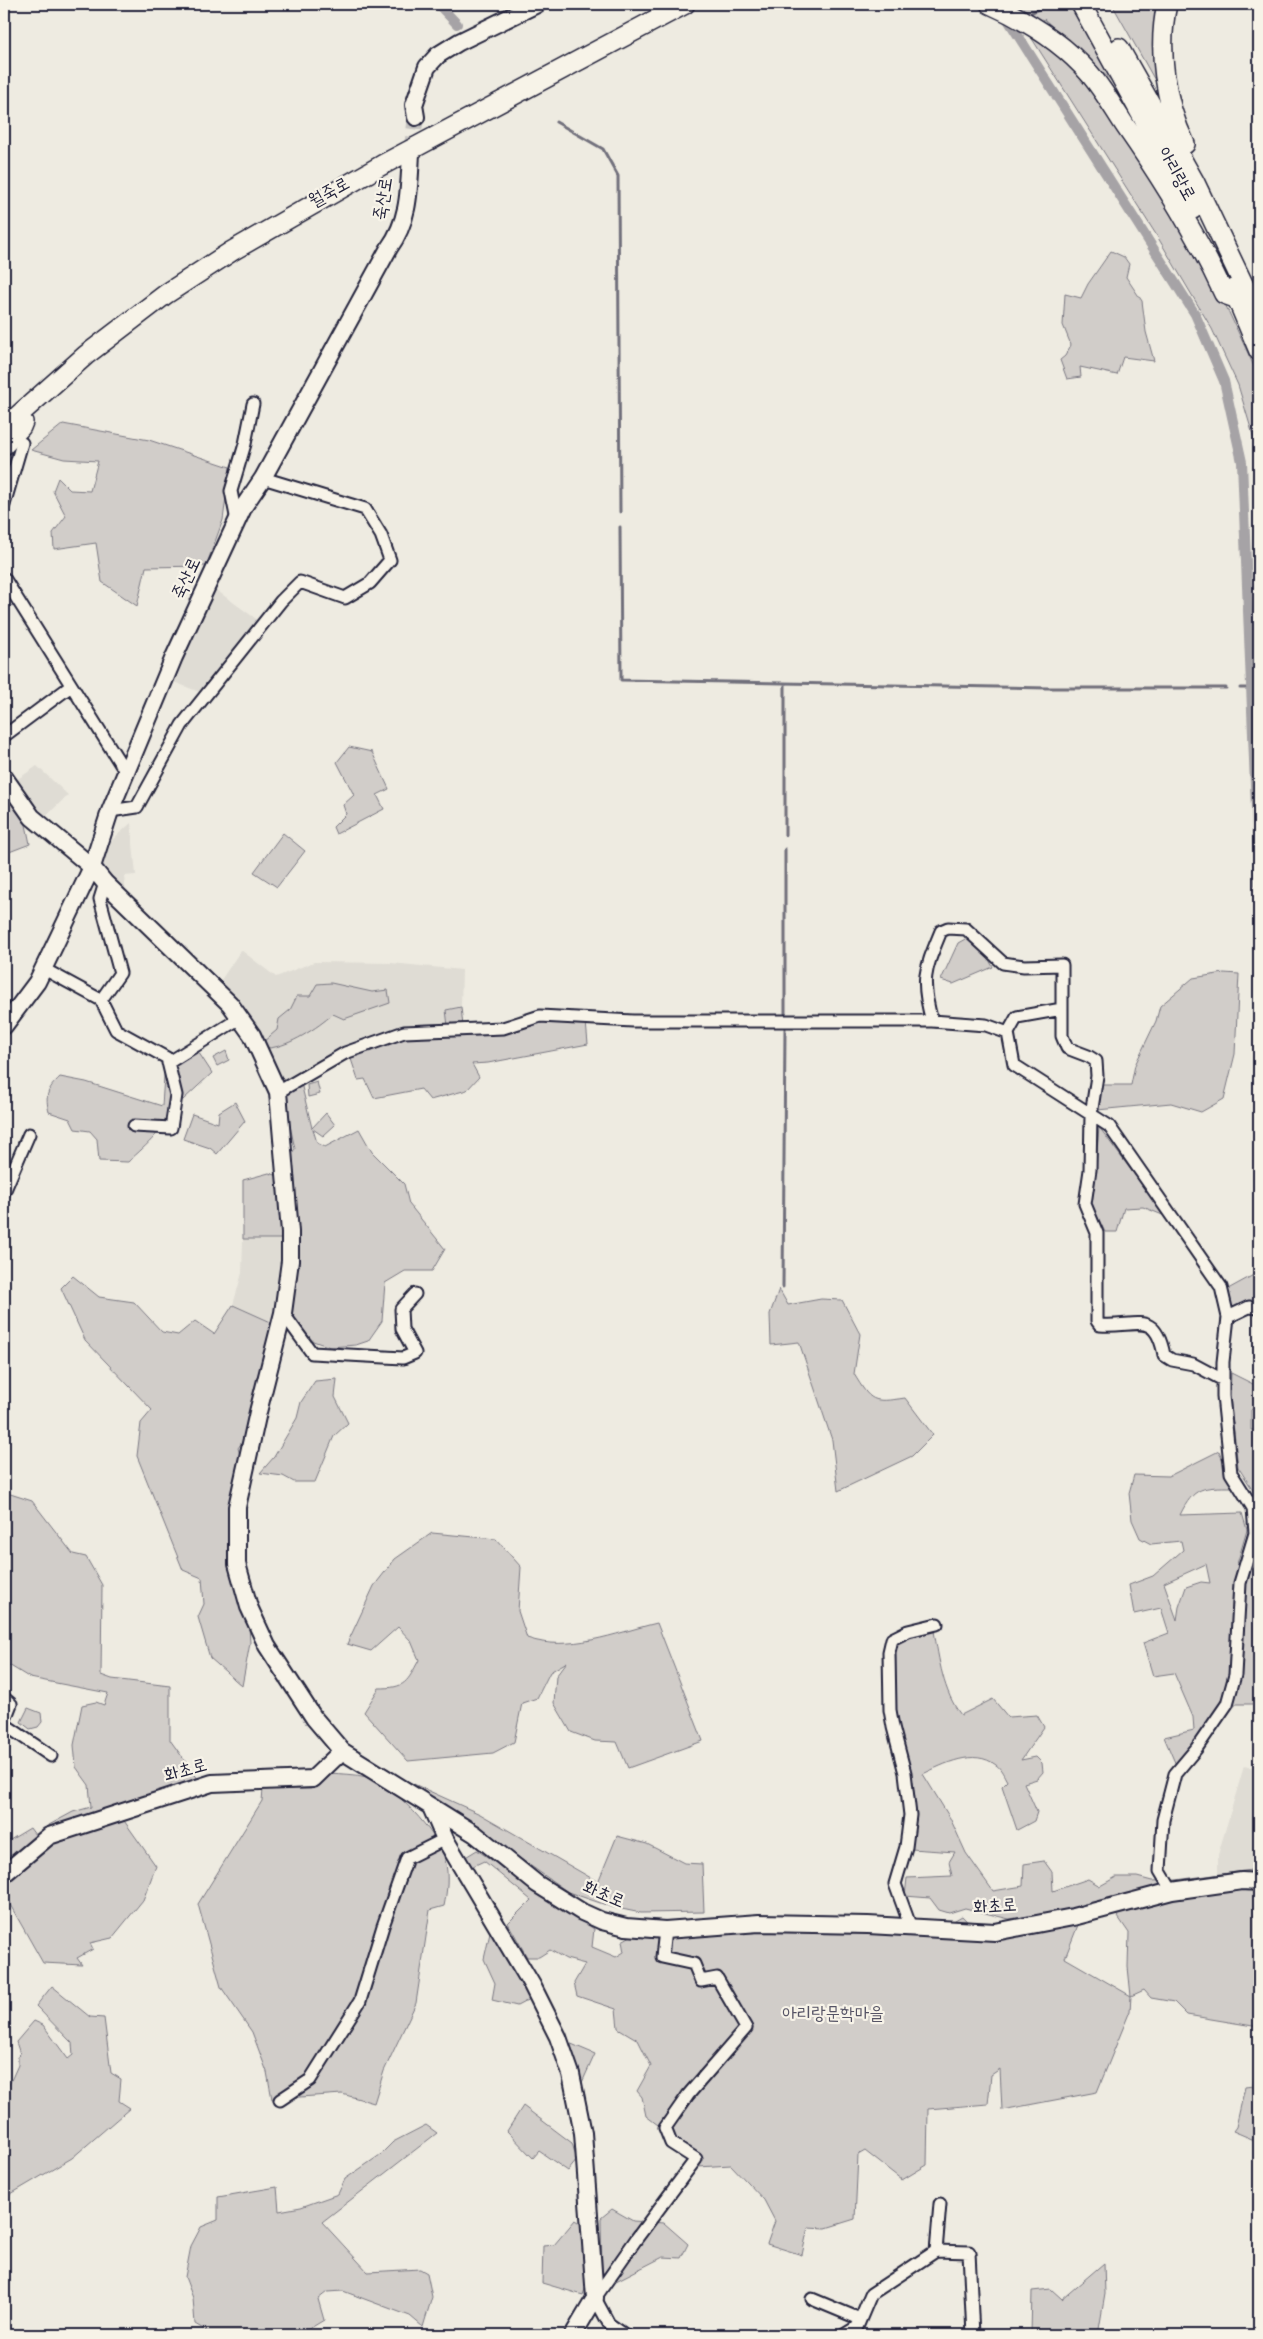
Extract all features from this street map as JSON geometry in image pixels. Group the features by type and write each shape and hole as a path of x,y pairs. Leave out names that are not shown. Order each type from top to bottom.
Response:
{"main road":[{"name":"월죽로","path":"4,411 84,342 147,293 205,254 377,154 661,4"},
{"name":"월죽로","path":"4,428 86,356 166,294 232,251 382,165 685,4"},
{"path":"990,4 1019,17 1054,42 1089,73 1180,210 1205,252 1224,294 1238,299"},
{"name":"아리랑로","path":"1081,4 1201,223 1238,299 1259,351"},
{"name":"아리랑로","path":"1094,4 1195,183 1259,317"},
{"path":"1167,4 1163,65 1177,127 1196,167 1195,183"},
{"path":"13,444 30,404"}],"street":[{"path":"416,116 414,105 428,67 438,55 459,42 537,4"},
{"name":"죽산로","path":"4,1026 37,982 92,868 125,771 237,521 263,478 389,248 400,233 408,201 411,153"},
{"path":"237,521 231,491 245,444 253,404"},
{"path":"4,505 13,444"},
{"path":"110,811 137,807 182,725 281,601 300,582 345,598 370,583 390,560 381,535 364,509 263,478"},
{"path":"4,578 125,771"},
{"path":"4,736 71,686"},
{"path":"4,777 32,817 92,868 105,883 230,1004 252,1035 278,1092 290,1232 290,1262 283,1313 237,1507 236,1564 249,1607 267,1646 314,1718 342,1751"},
{"path":"101,1000 120,973 100,899 105,883"},
{"path":"932,1021 926,1001 924,982 926,966 941,930 948,928 966,929 1003,963 1024,966 1062,965 1062,1036 1067,1048 1096,1061 1097,1076 1091,1114 1091,1148 1085,1204 1097,1233 1097,1321 1100,1326 1135,1323 1152,1326 1160,1337 1164,1355 1172,1360 1193,1364 1223,1380"},
{"path":"44,969 101,1000 116,1030 167,1058 176,1095 171,1128 134,1126"},
{"path":"1062,1010 1017,1017 1008,1033 1014,1065 1109,1126 1221,1287 1228,1317 1223,1380 1232,1473 1253,1508 1255,1533 1240,1583 1235,1675 1227,1704 1196,1749 1175,1774 1163,1820 1160,1871 1172,1891"},
{"path":"278,1092 345,1053 404,1032 503,1028 540,1016 633,1021 932,1021 986,1025 1008,1033"},
{"path":"168,1063 240,1018"},
{"path":"4,1192 29,1134"},
{"path":"283,1313 312,1353 403,1358 415,1353 402,1329 401,1309 415,1294"},
{"path":"1228,1317 1249,1307 1259,1308"},
{"path":"911,1928 895,1884 906,1847 910,1815 905,1773 892,1719 889,1652 892,1639 908,1631 937,1624"},
{"path":"4,1698 11,1704 4,1723 51,1756"},
{"name":"화초로","path":"4,1874 49,1836 212,1783 313,1779 342,1751 474,1834 537,1884 582,1912 602,1921 626,1927 665,1930 759,1923 995,1932 1073,1917 1172,1891 1242,1881 1259,1882"},
{"path":"431,1807 445,1839 532,1986 558,2037 571,2074 583,2133 595,2298 609,2324 625,2335"},
{"path":"280,2100 310,2080 360,2002 383,1926 407,1858 445,1839"},
{"path":"573,2335 595,2298 696,2159 671,2143 665,2128 688,2095 746,2028 717,1978 701,1981 694,1964 662,1956 665,1930"},
{"path":"936,2251 940,2204"},
{"path":"844,2335 857,2327 871,2294 936,2251 969,2252 973,2335"},
{"path":"812,2299 860,2319"}],"shaded area":[{"path":"212,587 259,621 202,693 174,682"},
{"path":"37,766 68,795 41,821 12,783"},
{"path":"131,823 136,875 124,876 126,895 102,863 112,840"},
{"path":"241,950 276,977 314,962 391,963 462,970 461,1007 446,1010 448,1026 406,1028 284,1085 219,983"},
{"path":"243,1239 285,1239 286,1271 273,1323 233,1305 242,1273"},
{"path":"1244,1766 1259,1769 1259,1869 1218,1874 1218,1855"}],"green space":[{"path":"1010,4 1069,4 1113,82 1044,19 1043,36 1088,76 1199,248 1259,377 1259,446 1255,442 1238,385 1212,329 1157,236"},
{"path":"1112,4 1159,4 1166,100"},
{"path":"1111,251 1124,257 1129,264 1126,277 1142,301 1146,332 1154,361 1123,357 1117,375 1080,367 1081,377 1067,379 1060,360 1065,356 1071,345 1063,325 1065,294 1081,298 1088,284"},
{"path":"63,424 149,440 230,467 223,520 206,566 146,567 137,606 102,582 96,543 54,549 53,533 66,516 53,491 58,478 70,490 90,491 98,461 64,459 31,450"},
{"path":"349,747 372,752 389,789 377,795 384,809 336,834 333,827 346,814 343,805 354,795 337,762"},
{"path":"4,787 25,820 30,844 4,854"},
{"path":"283,833 305,851 277,887 254,872"},
{"path":"967,938 984,951 993,967 953,984 941,980 958,943"},
{"path":"1224,973 1239,974 1235,1054 1224,1099 1201,1112 1171,1103 1097,1110 1100,1085 1131,1085 1135,1065 1156,1021 1160,1006 1193,978"},
{"path":"331,983 372,992 388,990 390,1003 344,1019 333,1014 303,1035 277,1047 269,1048 263,1042 277,1030 279,1019 290,1010 297,996 310,996 317,984"},
{"path":"461,1007 463,1026 448,1026 446,1010"},
{"path":"539,1020 586,1022 588,1044 488,1063 472,1064 479,1077 467,1090 430,1100 421,1089 374,1098 365,1079 358,1080 350,1056 400,1037 431,1034 488,1034"},
{"path":"197,1050 212,1073 183,1100 170,1103 160,1130 128,1162 99,1161 97,1139 90,1131 75,1129 70,1119 49,1112 48,1093 52,1085 60,1077 86,1082 162,1106 165,1061"},
{"path":"226,1051 229,1060 217,1066 213,1058"},
{"path":"317,1082 320,1094 308,1097 307,1085"},
{"path":"301,1083 312,1128 326,1113 335,1125 323,1136 313,1129 317,1143 325,1147 359,1129 372,1152 404,1184 409,1204 445,1249 432,1271 405,1271 385,1283 382,1321 368,1341 356,1345 330,1347 313,1341 289,1313 290,1155 295,1149 283,1093"},
{"path":"235,1102 245,1121 217,1154 210,1148 183,1139 192,1114 218,1123 219,1112"},
{"path":"1099,1127 1165,1216 1143,1207 1124,1208 1117,1232 1105,1232 1090,1202 1094,1190"},
{"path":"269,1173 282,1177 285,1239 243,1239 243,1180"},
{"path":"1259,1272 1259,1303 1232,1308 1228,1289"},
{"path":"73,1276 99,1297 134,1302 162,1332 178,1335 195,1321 214,1334 233,1305 273,1323 248,1434 238,1448 249,1487 233,1513 245,1556 250,1643 242,1686 210,1658 198,1617 204,1604 202,1578 183,1570 137,1456 141,1423 152,1410 85,1340 61,1288"},
{"path":"779,1289 788,1305 821,1299 842,1300 860,1334 854,1374 864,1390 879,1400 905,1398 933,1435 912,1456 838,1491 832,1440 799,1342 771,1345 770,1314"},
{"path":"1231,1373 1259,1387 1259,1403 1251,1410 1251,1430 1259,1429 1259,1516 1253,1490 1238,1467 1230,1397"},
{"path":"337,1379 335,1397 348,1423 334,1436 315,1482 294,1482 283,1476 260,1473 274,1457 297,1418 301,1402 315,1381"},
{"path":"1219,1451 1233,1487 1214,1487 1200,1490 1190,1498 1180,1515 1242,1513 1247,1530 1237,1564 1249,1573 1259,1550 1259,1704 1222,1704 1176,1765 1164,1737 1194,1730 1193,1717 1174,1673 1153,1676 1143,1643 1169,1633 1161,1608 1134,1614 1129,1585 1153,1576 1183,1550 1181,1541 1151,1544 1140,1538 1132,1520 1129,1493 1134,1475 1169,1476","holes":["1206,1564 1210,1583 1201,1582 1186,1587 1177,1620 1164,1583"]},
{"path":"4,1492 32,1501 73,1554 86,1557 102,1585 101,1675 112,1679 170,1686 170,1740 198,1779 115,1808 156,1866 143,1900 112,1938 90,1943 93,1949 77,1958 82,1965 43,1963 4,1894 4,1883 33,1862 31,1855 50,1840 49,1825 73,1812 91,1807 89,1785 76,1767 74,1745 82,1705 96,1702 104,1705 108,1693 30,1678 4,1662"},
{"path":"432,1533 496,1539 521,1567 518,1611 527,1638 543,1642 576,1642 592,1640 657,1623 703,1741 628,1768 617,1742 595,1741 571,1732 554,1703 556,1676 567,1662 550,1672 537,1698 522,1703 514,1742 493,1753 408,1761 364,1712 379,1688 395,1687 408,1679 419,1660 411,1641 398,1627 371,1651 347,1644 374,1586 395,1559"},
{"path":"934,1631 946,1686 961,1715 993,1699 1008,1717 1037,1715 1044,1727 1021,1760 1036,1757 1042,1763 1043,1772 1037,1779 1024,1783 1037,1812 1034,1821 1017,1830 1002,1786 1007,1781 996,1765 978,1758 959,1759 923,1774 950,1818 966,1853 993,1891 1023,1886 1024,1864 1044,1861 1052,1872 1053,1891 1088,1879 1100,1886 1116,1877 1137,1877 1152,1881 1176,1880 1259,1869 1259,2027 1187,2015 1174,2002 1151,1998 1144,1990 1131,1996 1128,1967 1129,1933 1107,1901 1060,1912 1009,1919 965,1908 949,1913 939,1910 930,1898 905,1896 907,1878 952,1876 949,1862 955,1852 911,1849 915,1808 907,1758 896,1719 895,1642"},
{"path":"28,1708 41,1713 42,1722 38,1727 30,1729 21,1722"},
{"path":"356,1749 407,1781 480,1814 598,1882 617,1836 647,1844 684,1863 702,1864 704,1912 641,1913 612,1907 568,1892 498,1843 352,1753"},
{"path":"329,1773 367,1777 390,1790 413,1811 434,1837 441,1849 447,1871 444,1906 430,1910 416,2003 384,2071 374,2103 342,2094 272,2099 267,2072 252,2032 221,1987 198,1904 262,1801 263,1789 311,1789"},
{"path":"30,1828 38,1839 4,1867 4,1834 10,1840"},
{"name":"아리랑문학마을","path":"477,1850 594,1929 592,1947 616,1957 624,1952 622,1941 631,1936 668,1937 745,1926 934,1932 962,1916 979,1934 1078,1925 1065,1958 1131,1996 1130,2011 1097,2092 1002,2110 1000,2069 991,2075 988,2104 928,2109 927,2165 902,2180 865,2151 858,2155 855,2219 826,2228 808,2227 802,2255 767,2244 775,2221 764,2200 731,2165 698,2167 662,2133 662,2128 646,2116 642,2097 637,2091 651,2066 638,2040 618,2028 616,2009 577,1996 574,1983 585,1964 566,1959 550,1950 539,1957 527,1957 508,1923 531,1900 484,1861 471,1867 464,1858"},
{"path":"490,1933 497,1939 532,1998 517,2006 492,2000 495,1983 484,1959"},
{"path":"52,1986 90,2017 104,2018 111,2073 121,2079 119,2101 130,2108 72,2158 4,2198 4,2096 18,2065 18,2056 20,2054 16,2042 34,2021 43,2025 68,2059 73,2055 72,2043 36,2006"},
{"path":"569,2043 595,2054 580,2087"},
{"path":"1259,2049 1259,2142 1233,2131 1236,2127 1245,2087 1253,2086"},
{"path":"523,2106 572,2143 577,2160 568,2171 539,2151 533,2158 507,2131"},
{"path":"426,2125 437,2133 322,2222 368,2272 420,2269 427,2273 432,2297 423,2327 410,2316 343,2291 327,2292 318,2299 324,2320 299,2335 209,2335 195,2324 193,2298 185,2277 191,2246 201,2227 218,2220 218,2197 277,2187 279,2211 301,2207 338,2194 345,2179 380,2155 393,2142"},
{"path":"612,2209 633,2221 664,2223 688,2244 681,2258 663,2257 616,2281 602,2272 601,2218"},
{"path":"575,2220 585,2227 589,2277 583,2295 542,2283 543,2246 554,2245"},
{"path":"1104,2263 1105,2294 1098,2335 1031,2335 1032,2291 1051,2289 1062,2299"}],"waterway":[{"path":"438,4 457,24"},
{"path":"1027,15 1048,4"},
{"path":"1005,15 1195,314 1224,381 1242,462 1259,884"},
{"path":"556,122 603,149 618,176 620,512"},
{"path":"620,527 621,680 1048,688 1226,688"},
{"path":"785,684 785,835"},
{"path":"1240,688 1251,688"},
{"path":"785,849 785,1013"},
{"path":"783,1287 785,1029"}],"tunnel":[{"path":"411,153 416,117"}]}
